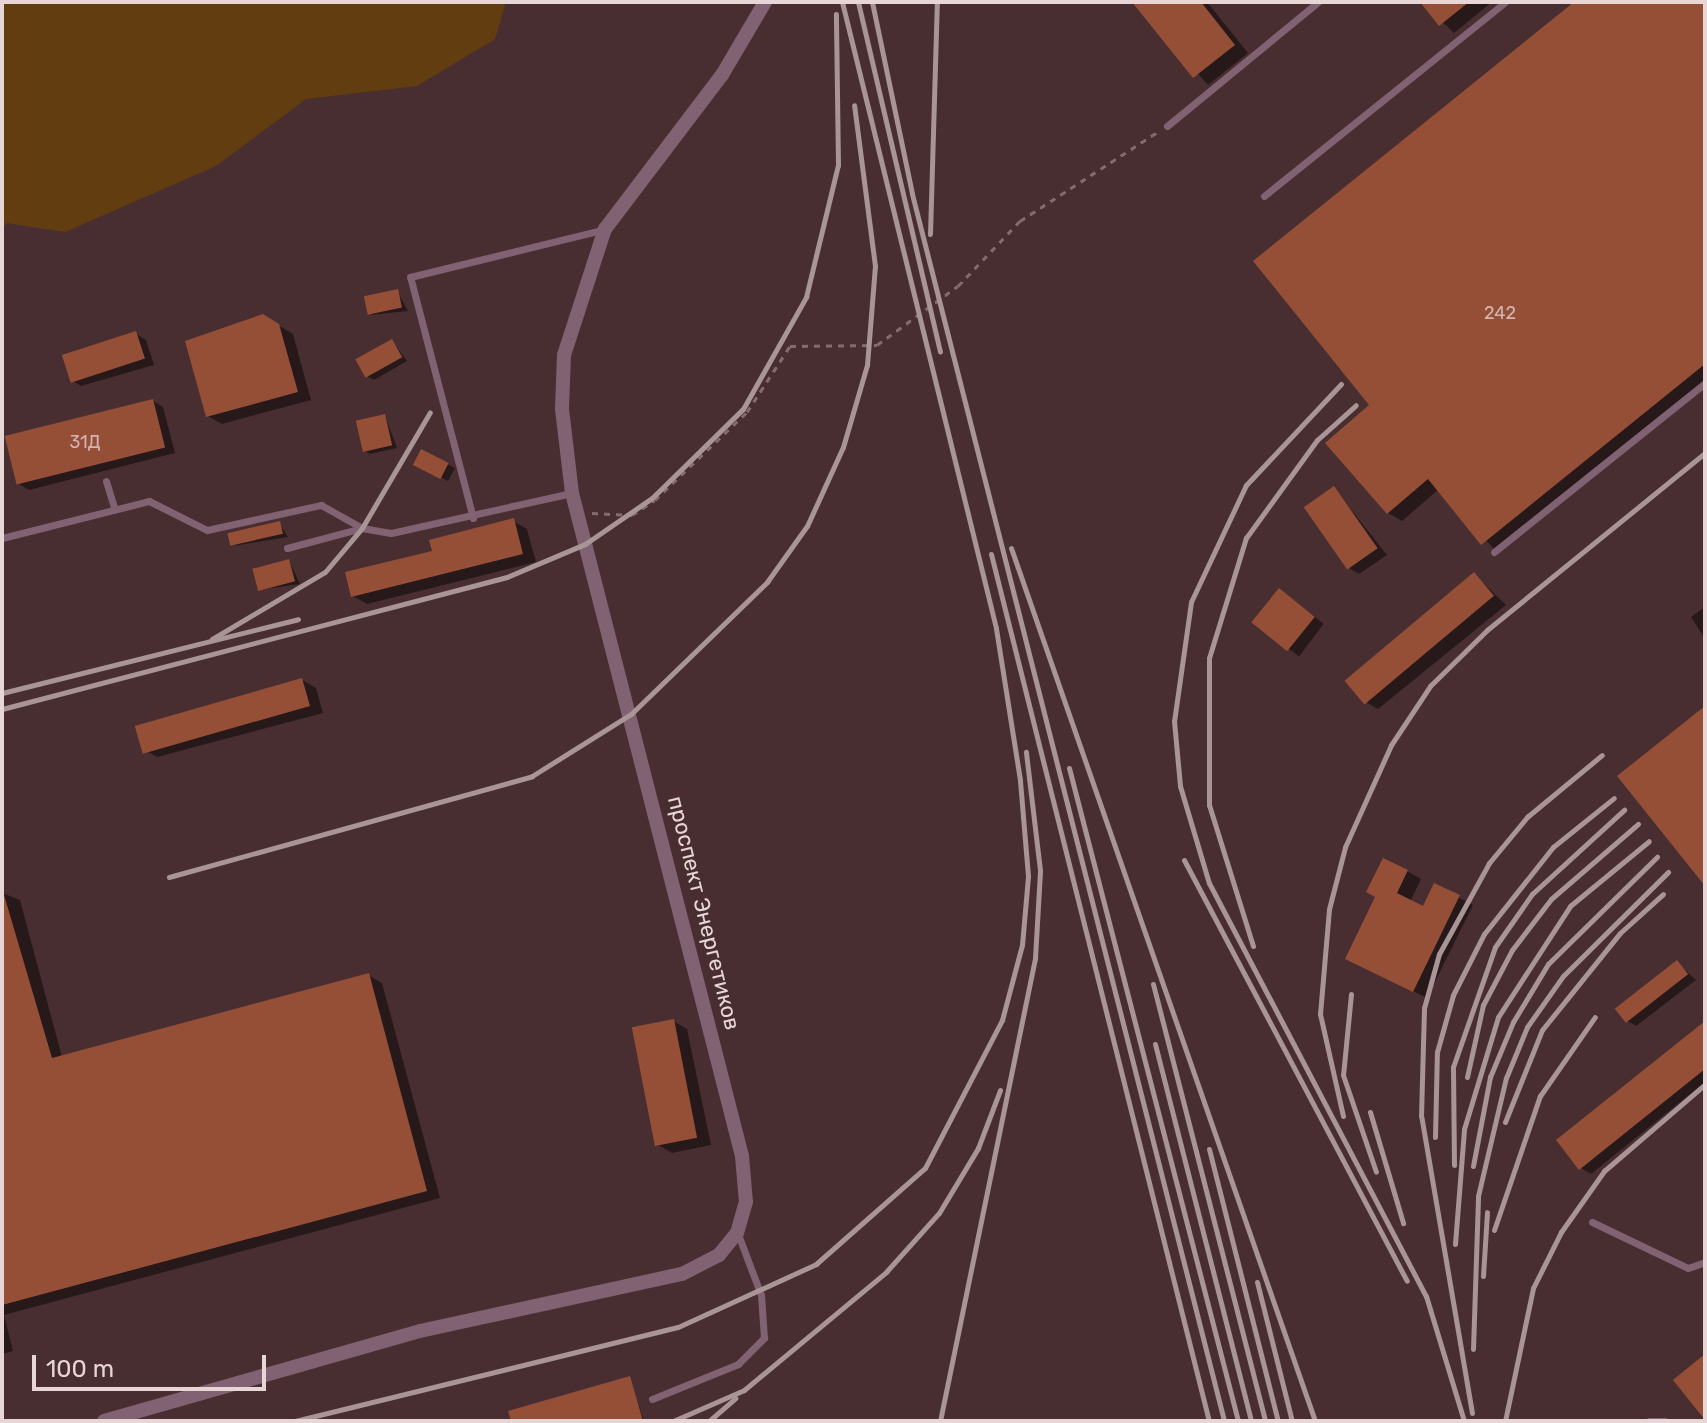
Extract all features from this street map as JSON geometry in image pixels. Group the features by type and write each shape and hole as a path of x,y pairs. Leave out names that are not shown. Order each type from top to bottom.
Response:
{"street":[{"name":"проспект Энергетиков","path":"737,1233 746,1202 742,1156 572,493 564,355 605,229 722,75 765,2"},
{"path":"104,1421 420,1331 682,1274 719,1255 737,1233"}],"lane":[{"path":"1167,126 1318,2"},
{"path":"1264,196 1505,2"},
{"path":"473,518 410,277 605,229"},
{"path":"1494,552 1705,383"},
{"path":"106,481 115,510"},
{"path":"2,538 149,501 207,530 321,505 362,528 391,533 473,518 572,493"},
{"path":"287,548 362,528"},
{"path":"1592,1222 1688,1268 1705,1262"},
{"path":"652,1399 738,1364 764,1338 761,1295 737,1233"},
{"path":"1649,1421 1665,1421"}],"path":[{"path":"577,513 632,515 655,500 747,412 790,346 877,345 958,286 1020,221 1167,126"}],"shaded area":[{"path":"2,2 506,2 495,39 417,86 306,99 216,166 65,232 7,223 2,229"}],"building":[{"path":"1132,2 1201,2 1235,45 1193,78"},
{"path":"1420,2 1469,2 1439,26"},
{"path":"1574,2 1705,2 1705,364 1481,545 1428,479 1387,514 1325,443 1369,405 1253,261"},
{"path":"398,289 402,308 368,315 364,296"},
{"path":"263,314 279,324 298,392 206,417 185,341"},
{"path":"136,331 145,359 71,383 62,355"},
{"path":"392,339 402,357 365,378 355,359"},
{"path":"153,399 165,448 17,485 5,436"},
{"path":"385,414 392,445 363,452 356,421"},
{"path":"421,449 449,463 440,479 413,465"},
{"path":"1334,486 1378,548 1347,569 1304,507"},
{"path":"514,518 523,554 351,597 345,572 432,551 429,540"},
{"path":"280,521 283,534 230,546 227,533"},
{"path":"289,559 295,581 258,591 252,569"},
{"path":"1474,572 1494,596 1364,704 1345,681"},
{"path":"1279,588 1315,617 1287,651 1251,622"},
{"path":"302,678 310,706 143,754 135,726"},
{"path":"1705,706 1705,886 1617,776"},
{"path":"1383,858 1408,870 1397,893 1423,906 1434,883 1460,895 1413,992 1345,959 1375,897 1366,892"},
{"path":"2,888 52,1058 369,973 427,1191 2,1305"},
{"path":"1677,960 1688,974 1626,1023 1615,1009"},
{"path":"674,1019 697,1138 655,1146 632,1027"},
{"path":"1705,1021 1705,1069 1579,1170 1556,1140"},
{"path":"1705,1354 1705,1420 1673,1380"},
{"path":"630,1376 643,1421 511,1421 508,1411"}],"railway":[{"path":"295,1421 678,1327 816,1264 925,1168 1002,1020 1022,945 1028,876 1020,780 996,628 842,2"},
{"path":"858,2 940,352"},
{"path":"872,2 912,194 1224,1421"},
{"path":"930,234 937,2"},
{"path":"2,709 507,577 585,544 652,498 743,409 806,297 838,165 836,14"},
{"path":"169,877 532,776 631,714 767,582 807,526 843,447 867,365 875,266 854,105"},
{"path":"1341,384 1246,485 1191,602 1174,721 1180,786 1209,883 1426,1296 1464,1421"},
{"path":"1253,946 1209,805 1209,658 1246,538 1317,440 1356,405"},
{"path":"212,639 325,572 362,528 430,412"},
{"path":"1343,1116 1320,1014 1329,909 1345,847 1391,745 1430,686 1487,630 1705,453"},
{"path":"1011,548 1315,1421"},
{"path":"991,554 1209,1421"},
{"path":"2,693 298,619"},
{"path":"940,1421 1035,958 1040,870 1026,752"},
{"path":"1472,1413 1421,1116 1424,1008 1439,954 1489,863 1527,817 1602,755"},
{"path":"1069,768 1238,1421"},
{"path":"1435,1137 1437,1052 1453,995 1484,934 1553,847 1614,798"},
{"path":"1454,1165 1453,1067 1495,947 1532,894 1624,810"},
{"path":"1467,1077 1483,1005 1512,950 1551,899 1638,824"},
{"path":"1455,1244 1464,1129 1498,1017 1570,906 1649,841"},
{"path":"1473,1166 1490,1077 1513,1022 1548,964 1657,857"},
{"path":"1184,860 1407,1281"},
{"path":"1473,1349 1478,1196 1506,1078 1527,1027 1563,976 1668,872"},
{"path":"1505,1122 1542,1030 1620,933 1663,894"},
{"path":"1153,984 1265,1421"},
{"path":"1351,994 1343,1075 1376,1172"},
{"path":"1494,1230 1540,1096 1595,1017"},
{"path":"1155,1044 1251,1421"},
{"path":"1505,1421 1533,1288 1561,1232 1604,1171 1705,1084"},
{"path":"673,1421 744,1390 886,1272 939,1213 978,1148 1000,1090"},
{"path":"1370,1112 1403,1223"},
{"path":"1209,1149 1278,1421"},
{"path":"1483,1276 1487,1212"},
{"path":"1257,1282 1292,1421"},
{"path":"709,1421 735,1398"}]}
